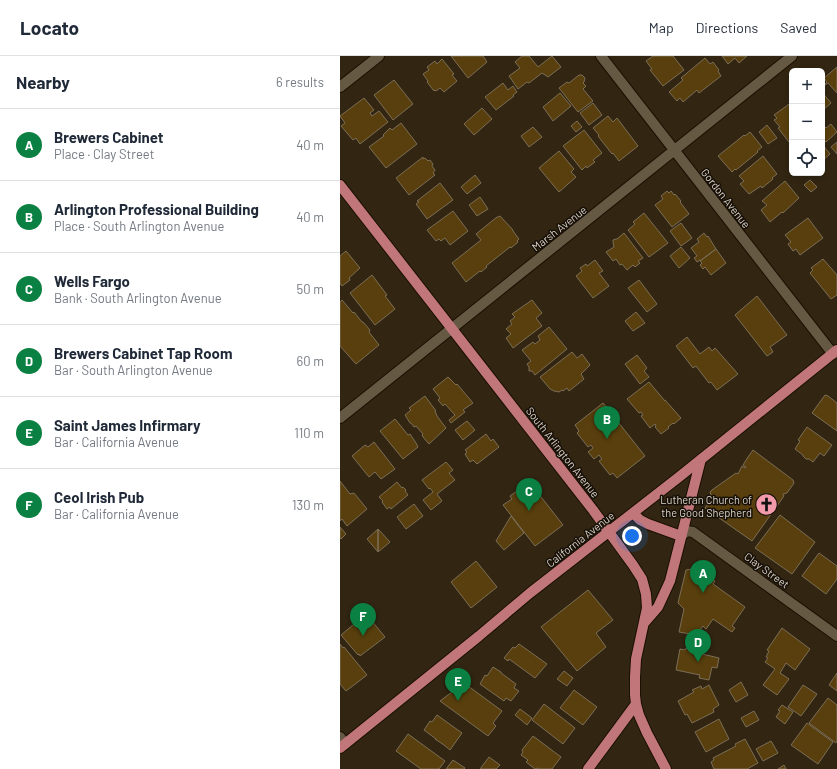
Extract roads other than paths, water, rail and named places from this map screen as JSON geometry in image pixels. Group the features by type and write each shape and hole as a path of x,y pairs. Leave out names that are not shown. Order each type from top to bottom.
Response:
{"main road":[{"name":"South Arlington Avenue","path":"340,185 531,430 609,532 642,579 646,594 646,608 636,658 636,704 647,733 666,769"},
{"name":"California Avenue","path":"342,743 474,640 530,593 701,460 835,352"},
{"path":"644,624 658,607 670,581 701,460"},
{"path":"633,513 640,520 648,524 681,536"},
{"path":"588,769 636,704"}],"street":[{"path":"340,87 379,56"},
{"name":"Gordon Avenue","path":"601,56 674,151 835,352"},
{"name":"Marsh Avenue","path":"340,418 792,56"},
{"name":"Clay Street","path":"681,536 687,531 693,532 837,636"}],"place":[{"name":"Arlington Professional Building","path":"607,439"},
{"name":"Lutheran Church of the Good Shepherd","path":"767,505"},
{"name":"Wells Fargo","path":"529,511"},
{"name":"Brewers Cabinet","path":"703,593"},
{"name":"Ceol Irish Pub","path":"363,636"},
{"name":"Brewers Cabinet Tap Room","path":"698,662"},
{"name":"Saint James Infirmary","path":"458,701"}]}
